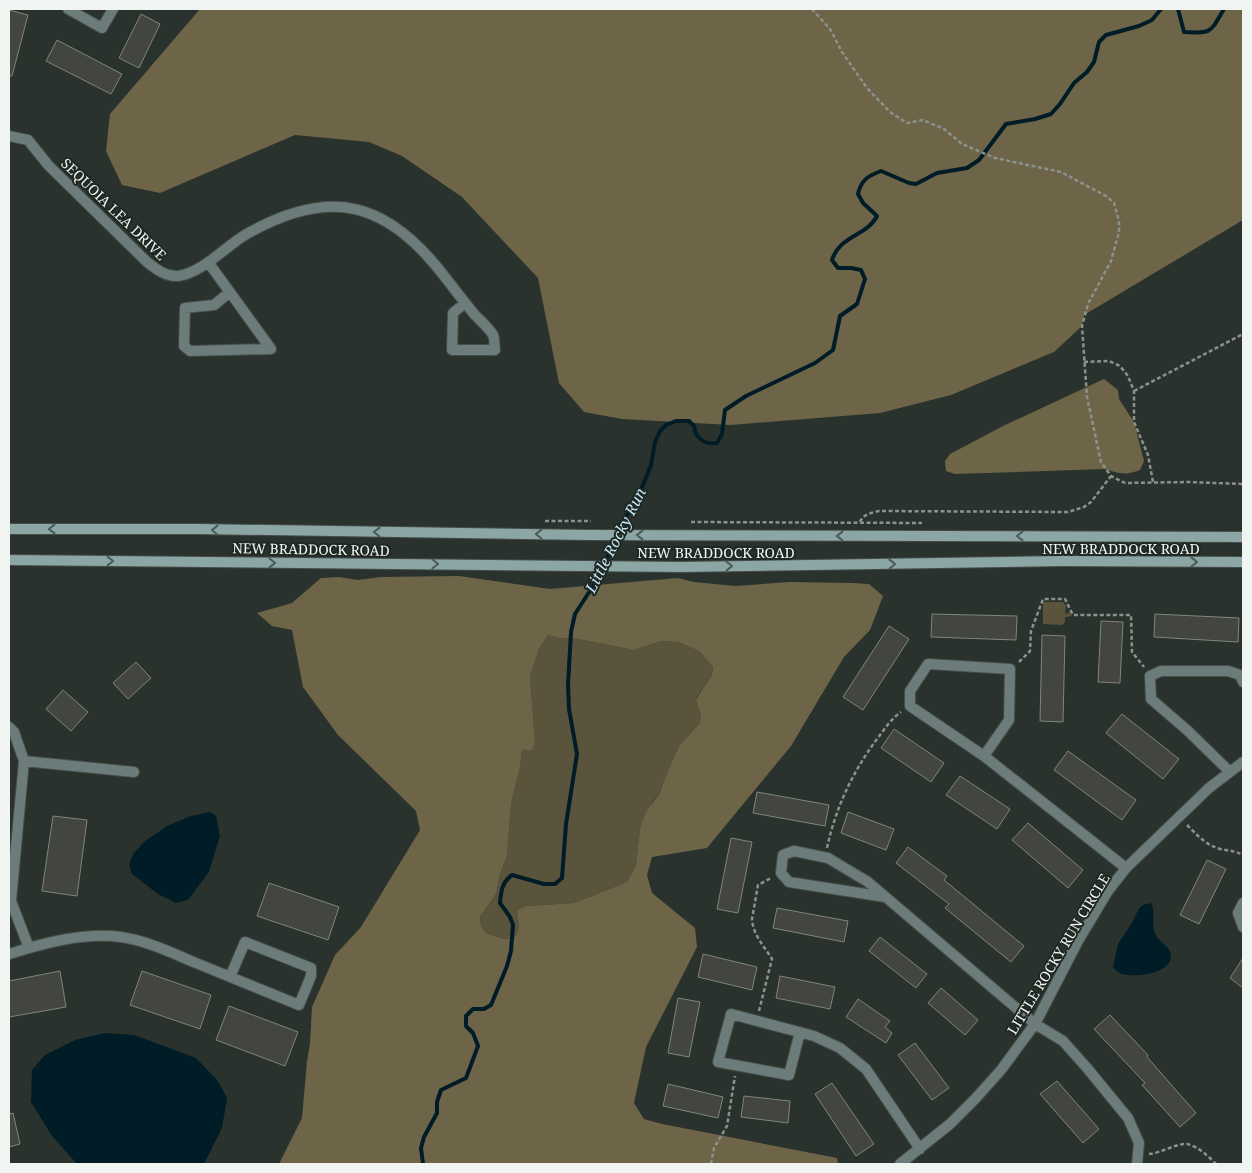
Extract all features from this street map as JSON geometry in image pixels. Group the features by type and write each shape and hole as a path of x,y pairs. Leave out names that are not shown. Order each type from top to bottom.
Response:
{"main road":[{"name":"NEW BRADDOCK ROAD","path":"9,529 199,529 588,535 1243,537"},
{"name":"NEW BRADDOCK ROAD","path":"9,560 681,567 1062,561 1243,562"}],"street":[{"path":"68,9 102,28 113,9"},
{"name":"SEQUOIA LEA DRIVE","path":"9,136 28,140 49,166 147,262 160,272 177,276 189,272 208,262 245,236 269,223 293,214 320,207 358,209 365,210 386,220 408,235 428,255 493,336 495,350 452,350 453,313 465,303"},
{"path":"208,262 230,292 271,349 190,350 184,346 185,308 214,306 230,292"},
{"path":"984,756 1009,720 1010,669 928,664 910,691 910,706 984,756 1126,868"},
{"path":"1230,772 1187,730 1151,699 1150,676 1161,671 1228,671 1240,675 1243,682"},
{"path":"9,727 14,732 24,761 11,901 29,948"},
{"path":"24,761 134,772"},
{"name":"LITTLE ROCKY RUN CIRCLE","path":"900,1164 950,1124 1001,1070 1035,1024 1078,940 1108,891 1126,868 1209,788 1243,762"},
{"path":"885,897 789,882 781,873 783,855 794,851 825,857 868,882 1035,1024 1062,1041 1128,1118 1139,1143 1137,1160"},
{"path":"1243,903 1238,913 1243,927"},
{"path":"9,954 85,936 120,937 146,942 230,977 299,1005 312,976 311,968 245,942 230,977"},
{"path":"800,1032 789,1075 718,1062 731,1014 756,1021 800,1032 814,1036 840,1048 866,1069 920,1149"}],"path":[{"path":"812,9 830,29 856,75 890,112 906,124 923,120 944,129 962,144 995,158 1061,172 1106,196 1114,203 1119,221 1119,232 1111,260 1088,304 1082,326 1086,397 1101,462 1111,476 1125,483 1188,482 1243,484"},
{"path":"1134,391 1243,334"},
{"path":"1084,362 1109,362 1120,366 1128,376 1134,391 1134,422 1148,455 1153,483"},
{"path":"860,522 867,514 879,511 1068,512 1084,507 1091,502 1111,476"},
{"path":"1010,669 1030,652 1031,631 1043,599 1065,598 1073,615 1131,615 1132,652 1150,676"},
{"path":"825,857 844,795 861,762 894,717 910,706"},
{"path":"1180,816 1201,839 1212,846 1222,850 1233,850 1243,855"},
{"path":"756,1021 772,959 763,948 752,924 752,919 758,884 781,873"},
{"path":"711,1164 714,1148 727,1126 738,1065"},
{"path":"1137,1160 1187,1144 1199,1150 1216,1164"}],"shaded area":[{"path":"200,9 1243,9 1243,220 1084,315 1082,326 1054,352 951,395 880,413 731,425 622,419 584,412 559,383 538,278 462,197 402,156 369,142 295,135 160,193 122,185 106,151 110,114"},
{"path":"1104,379 1118,390 1119,399 1134,422 1144,461 1140,470 1126,473 1104,469 955,474 946,471 945,461 950,454 1003,426"},
{"path":"459,576 550,589 678,578 694,582 735,586 790,582 852,583 869,584 883,596 870,630 844,657 791,746 707,848 652,857 647,875 652,893 695,928 697,947 646,1047 634,1103 644,1119 837,1158 838,1164 279,1164 302,1118 312,1007 335,955 361,927 420,830 416,811 338,735 303,687 292,630 272,626 257,613 292,603 321,578 339,577 358,580 381,577","holes":["548,635 559,638 578,639 634,650 661,641 678,642 699,651 713,667 712,675 696,699 701,716 699,724 679,746 660,793 647,810 640,828 636,865 627,882 574,903 526,906 517,910 519,928 515,937 505,939 487,934 481,926 480,917 496,894 500,874 507,856 511,804 520,768 522,749 531,751 535,743 530,676 539,649"]},
{"path":"1043,602 1063,602 1066,606 1065,614 1070,612 1072,616 1065,617 1065,622 1062,625 1043,624"},
{"path":"548,635 634,650 661,641 678,642 699,651 713,667 712,675 696,698 701,716 699,724 679,746 660,793 653,801 640,828 636,865 627,882 574,903 526,906 517,910 519,928 515,937 505,939 487,934 481,926 480,917 496,894 500,874 507,856 511,804 520,768 522,748 535,743 530,676 539,649"}],"water":[{"path":"210,812 216,816 220,836 209,872 188,900 176,903 158,894 132,874 129,864 134,853 145,841 169,825 191,816"},
{"path":"1151,903 1155,933 1170,952 1170,961 1166,967 1152,973 1143,975 1121,974 1113,967 1118,944 1139,908"},
{"path":"105,1033 134,1035 196,1058 218,1081 227,1098 222,1128 204,1164 77,1164 52,1136 31,1102 32,1070 45,1055 75,1040"}],"building":[{"path":"9,10 28,15 12,76 9,76"},
{"path":"141,14 160,24 139,68 119,58"},
{"path":"57,40 122,74 111,94 46,61"},
{"path":"932,614 1017,616 1016,640 931,637"},
{"path":"1155,614 1239,618 1238,642 1154,637"},
{"path":"1101,621 1123,622 1120,683 1098,682"},
{"path":"889,626 909,639 863,710 843,697"},
{"path":"1042,635 1065,636 1063,722 1040,721"},
{"path":"136,662 151,678 128,699 113,683"},
{"path":"63,690 88,712 71,731 46,709"},
{"path":"1122,714 1179,759 1163,779 1106,733"},
{"path":"894,729 944,763 931,782 881,748"},
{"path":"1068,751 1136,800 1122,820 1054,770"},
{"path":"960,776 1010,809 997,829 946,795"},
{"path":"757,792 829,805 825,826 753,813"},
{"path":"848,812 894,829 886,850 841,833"},
{"path":"53,816 87,820 77,896 42,891"},
{"path":"1028,823 1083,870 1068,888 1012,840"},
{"path":"731,838 752,842 738,913 717,909"},
{"path":"908,847 947,876 944,880 1024,946 1011,962 945,908 949,904 896,863"},
{"path":"1207,860 1226,869 1199,924 1180,915"},
{"path":"269,883 339,907 328,940 257,916"},
{"path":"777,908 848,921 844,942 773,928"},
{"path":"880,937 927,974 916,988 869,951"},
{"path":"703,954 757,967 752,990 698,977"},
{"path":"1243,958 1243,988 1230,978"},
{"path":"60,971 66,1007 9,1017 9,981"},
{"path":"142,971 211,995 200,1029 130,1005"},
{"path":"780,976 835,987 830,1009 776,998"},
{"path":"941,988 978,1020 965,1035 928,1003"},
{"path":"678,998 700,1002 689,1057 668,1053"},
{"path":"858,999 890,1021 885,1027 892,1033 886,1043 846,1017"},
{"path":"229,1006 298,1032 285,1066 216,1040"},
{"path":"1110,1015 1148,1055 1147,1057 1196,1113 1180,1127 1142,1085 1145,1083 1094,1029"},
{"path":"915,1043 949,1088 932,1100 898,1055"},
{"path":"1057,1081 1099,1129 1083,1143 1040,1094"},
{"path":"832,1083 874,1144 856,1156 815,1094"},
{"path":"668,1084 723,1097 718,1118 663,1106"},
{"path":"744,1096 790,1101 788,1123 741,1117"},
{"path":"13,1113 20,1144 9,1147 9,1114"}],"waterway":[{"name":"Little Rocky Run","path":"423,1164 421,1148 424,1137 437,1113 437,1102 441,1090 466,1078 478,1046 473,1033 466,1026 466,1016 473,1009 484,1009 491,1005 507,966 511,951 513,925 500,903 504,884 512,875 544,884 555,884 562,878 566,824 577,754 569,709 568,685 571,632 575,614 595,583 629,511 639,495 651,465 655,442 660,431 666,425 676,421 689,421 694,426 696,434 701,440 708,443 717,443 722,434 725,410 746,396 815,363 833,350 840,316 857,304 865,279 861,270 838,268 832,260 841,245 867,228 877,216 863,203 858,194 861,185 866,179 881,171 916,184 937,173 967,168 979,160 1006,124 1051,114 1074,83 1087,72 1094,62 1099,42 1106,35 1139,26 1152,20 1161,9"},
{"name":"Little Rocky Run","path":"1178,9 1184,32 1193,33 1210,30 1224,9"}]}
